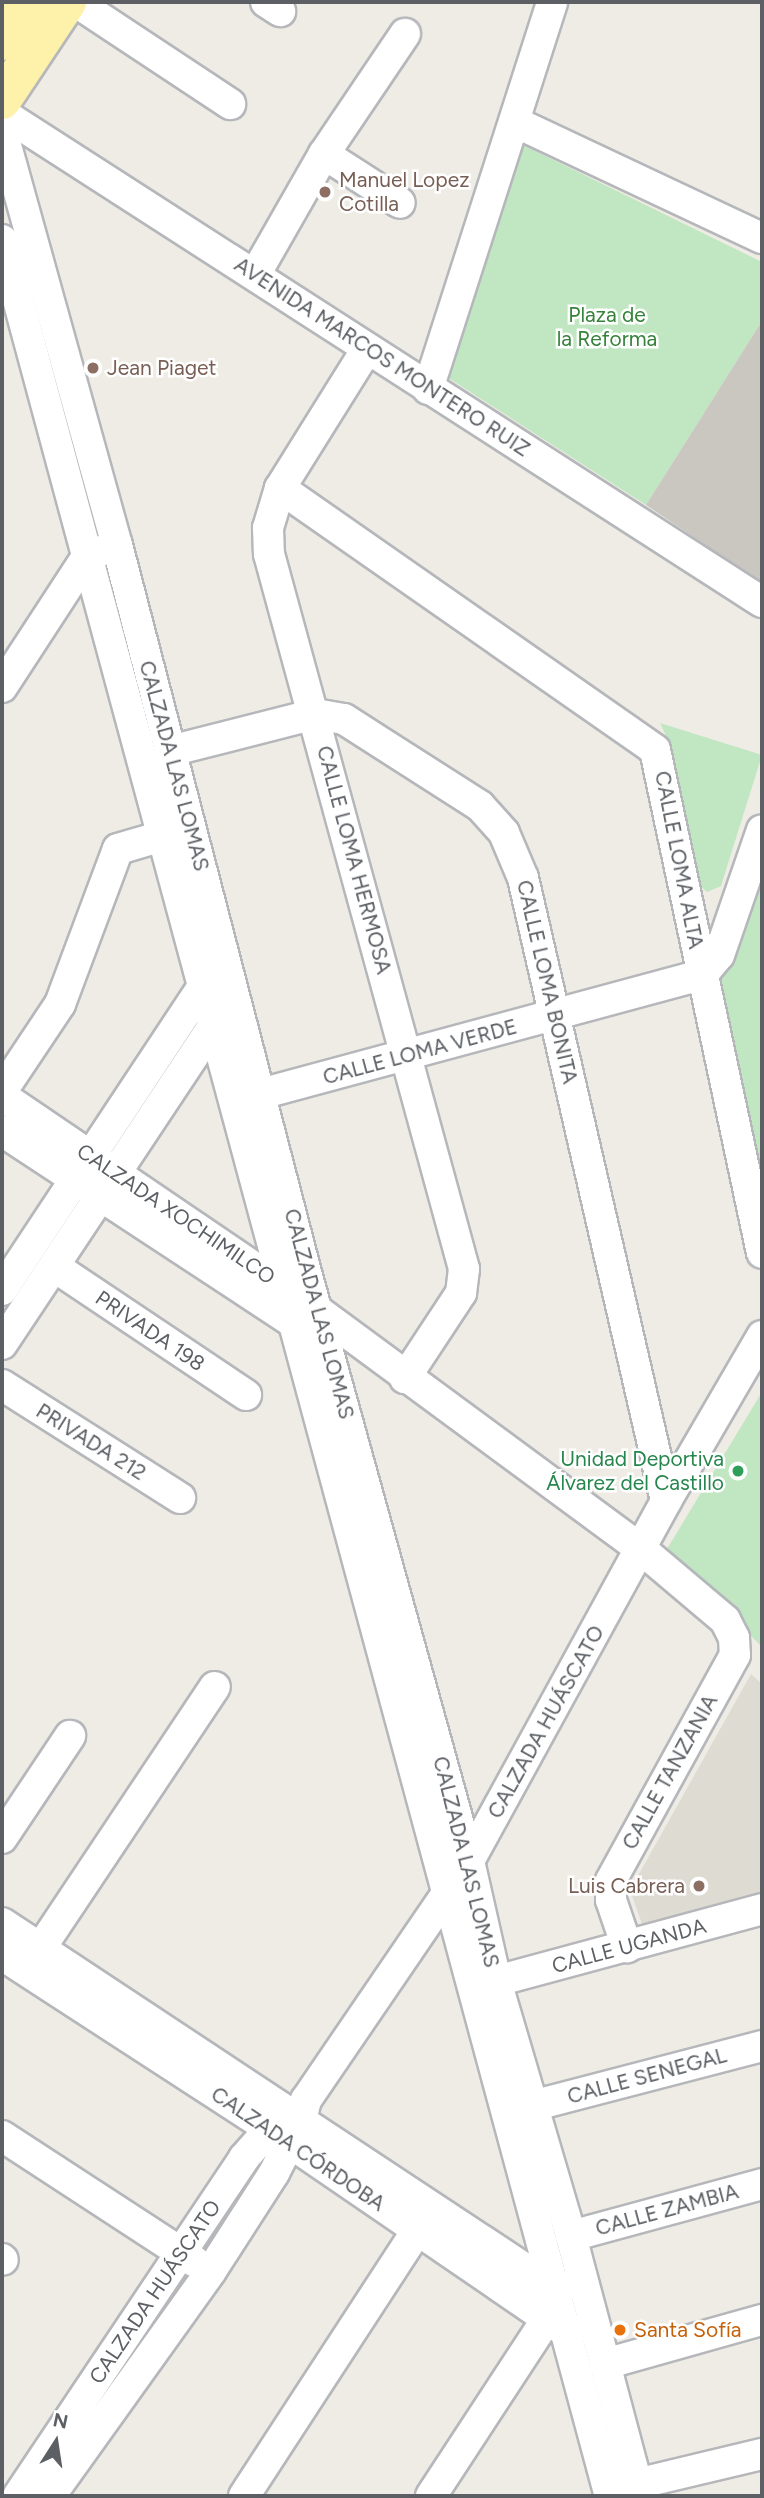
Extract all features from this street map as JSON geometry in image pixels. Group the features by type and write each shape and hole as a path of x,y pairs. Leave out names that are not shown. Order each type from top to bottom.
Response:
{"main road":[{"path":"2,41 27,2"},
{"path":"2,100 67,2"}],"street":[{"path":"76,2 230,104"},
{"path":"429,389 552,2"},
{"path":"256,274 324,154 405,34"},
{"name":"AVENIDA MARCOS MONTERO RUIZ","path":"2,113 762,602"},
{"path":"515,122 762,238"},
{"name":"CALZADA LAS LOMAS","path":"2,131 117,545 170,751 177,831 203,986 283,1286"},
{"path":"324,154 400,203"},
{"name":"CALZADA LAS LOMAS","path":"2,240 88,555 177,831 224,955 322,1327 469,1861 496,1981 571,2236 605,2364 629,2492"},
{"name":"CALLE LOMA HERMOSA","path":"367,349 280,488 268,528 270,554 408,1056 464,1282 405,1378"},
{"name":"CALLE LOMA ALTA","path":"280,488 652,745 659,763 762,1253"},
{"path":"2,687 88,555 117,545"},
{"path":"170,751 315,714"},
{"name":"CALLE LOMA BONITA","path":"315,714 364,728 489,814 511,844 520,869 555,1015 666,1501"},
{"path":"702,975 719,954 762,830"},
{"path":"2,1094 60,1004 118,849 177,831"},
{"path":"3,1284 224,955"},
{"name":"CALLE LOMA VERDE","path":"260,1094 702,975"},
{"path":"2,1344 234,995"},
{"name":"CALZADA XOCHIMILCO","path":"2,1094 82,1169"},
{"name":"CALZADA XOCHIMILCO","path":"2,1131 82,1169 322,1327 405,1378 641,1549 724,1620 734,1638"},
{"name":"CALZADA XOCHIMILCO","path":"107,1185 283,1286 322,1327"},
{"name":"PRIVADA 198","path":"55,1266 246,1395"},
{"name":"CALZADA LAS LOMAS","path":"322,1327 447,1894 554,2288 556,2325 629,2492"},
{"name":"CALZADA HUÁSCATO","path":"50,2496 211,2271 290,2121 469,1861 666,1501 762,1336"},
{"name":"PRIVADA 212","path":"2,1385 180,1498"},
{"name":"CALLE TANZANIA","path":"627,1947 611,1900 611,1881 735,1655 734,1638"},
{"path":"40,1949 215,1687"},
{"path":"2,1838 70,1736"},
{"name":"CALLE UGANDA","path":"496,1981 762,1909"},
{"name":"CALZADA CÓRDOBA","path":"2,1923 290,2121 425,2219 556,2325"},
{"name":"CALZADA CÓRDOBA","path":"2,1955 290,2121"},
{"name":"CALLE SENEGAL","path":"533,2106 762,2046"},
{"name":"CALZADA HUÁSCATO","path":"18,2496 244,2158 290,2121"},
{"path":"2,2136 211,2271"},
{"name":"CALLE ZAMBIA","path":"571,2236 762,2184"},
{"path":"244,2496 425,2219"},
{"name":"CALZADA CÓRDOBA","path":"425,2219 554,2288"},
{"path":"554,2288 583,2283"},
{"path":"605,2364 762,2320"},
{"path":"430,2496 556,2325 594,2324"},
{"path":"629,2492 762,2454"}],"shaded area":[{"path":"751,1674 762,1684 762,1891 643,1927 630,1890"}],"green space":[{"name":"Plaza de la Reforma","path":"519,143 762,262 762,321 646,505 444,375"},
{"path":"660,723 762,755 721,886 707,892 696,882 670,744"},
{"path":"762,877 762,1221 715,981 732,957"},
{"name":"Unidad Deportiva Álvarez del Castillo","path":"762,1392 762,1647 667,1549"}],"building":[{"path":"762,321 762,583 646,505"}],"place":[{"name":"Manuel Lopez Cotilla","path":"325,192"},
{"name":"Jean Piaget","path":"93,368"},
{"name":"Unidad Deportiva Álvarez del Castillo","path":"738,1471"},
{"name":"Luis Cabrera","path":"699,1886"},
{"name":"Santa Sofía","path":"620,2330"}]}
